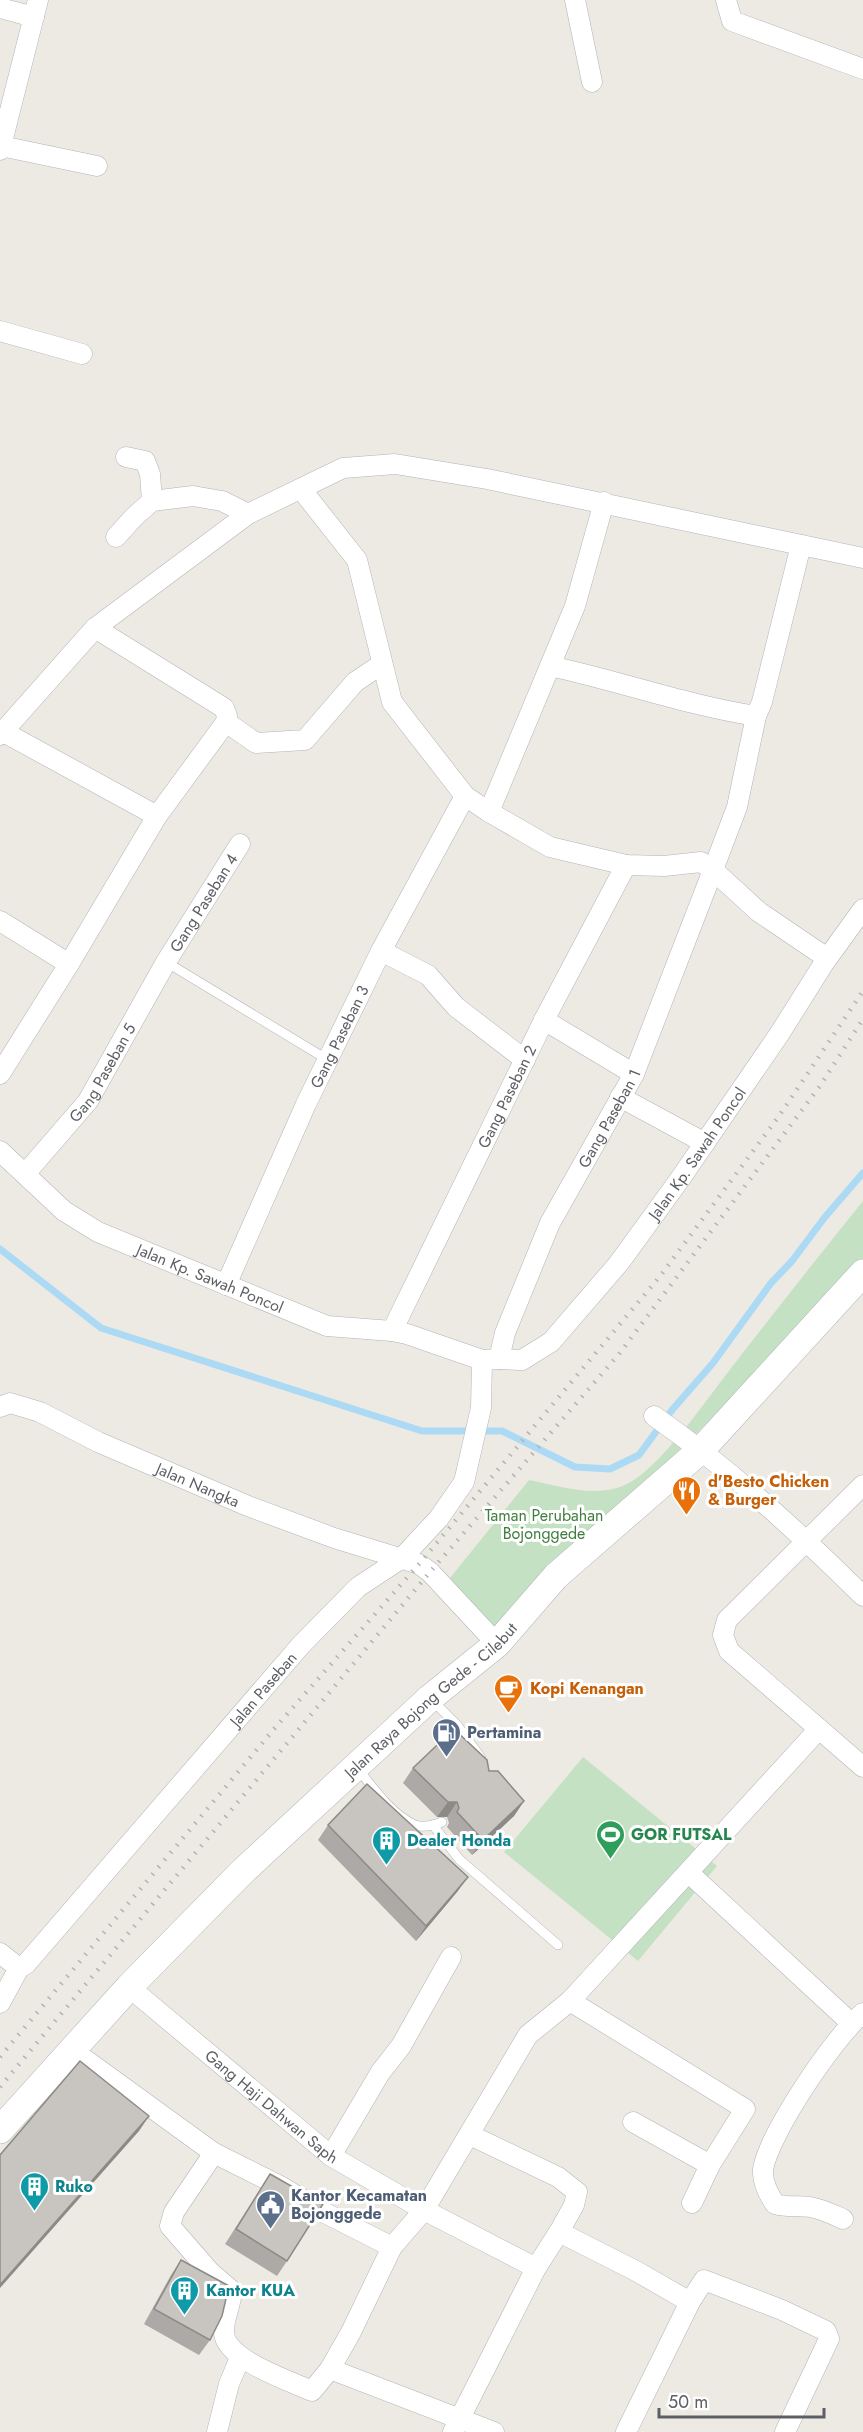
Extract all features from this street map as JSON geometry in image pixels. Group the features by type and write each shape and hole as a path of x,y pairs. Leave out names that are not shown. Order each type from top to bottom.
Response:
{"main road":[{"name":"Jalan Raya Bojong Gede - Cilebut","path":"0,2130 129,1987 242,1872 430,1698 497,1644 556,1576 702,1449 863,1273"}],"street":[{"path":"575,0 592,82"},
{"path":"726,0 732,21 863,69"},
{"path":"0,8 36,8 1,148 97,166"},
{"path":"0,331 82,354"},
{"path":"126,457 145,461 149,466 152,501"},
{"path":"157,816 1,732 95,628 248,514 343,468 395,464 604,502 863,558"},
{"path":"301,489 357,560 392,702 465,796 549,847 626,865 664,867 701,862 759,912 827,958"},
{"path":"117,537 152,501 193,496 222,501 248,514"},
{"path":"489,812 575,606 604,502"},
{"name":"Gang Paseban 1","path":"491,1360 505,1333 550,1223 634,1074 737,807 756,716 762,702 801,545"},
{"path":"0,1074 157,816 226,722 227,716 224,708 95,628"},
{"path":"226,722 256,743 305,740 356,682 382,664"},
{"path":"550,666 610,680 689,703 756,716"},
{"name":"Gang Paseban 3","path":"226,1285 306,1104 381,951 465,796"},
{"name":"Gang Paseban 4","path":"166,962 240,844"},
{"name":"Gang Paseban 2","path":"392,1331 544,1020 626,865"},
{"name":"Jalan Kp. Sawah Poncol","path":"0,1151 64,1211 98,1232 327,1326 392,1331 491,1360 522,1360 551,1342 619,1263 705,1143 780,1034 827,958 863,909"},
{"path":"0,921 69,964"},
{"path":"381,951 428,975 456,1007 525,1060"},
{"name":"Gang Paseban 5","path":"25,1174 88,1101 166,962"},
{"path":"544,1020 634,1074"},
{"path":"620,1097 705,1143"},
{"name":"Jalan Paseban","path":"0,2004 19,1968 26,1964 301,1645 358,1587 402,1558 439,1518 464,1482 491,1360"},
{"name":"Jalan Nangka","path":"0,1407 10,1403 40,1412 98,1442 248,1506 334,1538 419,1564 430,1572 497,1644"},
{"path":"654,1416 702,1449 807,1541 863,1596"},
{"path":"863,1485 723,1627 723,1635 729,1651 863,1767"},
{"path":"214,2153 174,2212 170,2226 210,2272 232,2291 224,2330 225,2340 240,2358 312,2391 330,2369 351,2332 392,2247 424,2210 528,2035 570,2001 819,1730"},
{"path":"689,1873 857,2018 815,2070 781,2129 763,2171 768,2192 775,2204 788,2208 808,2206 843,2219"},
{"path":"0,1953 19,1968"},
{"path":"331,2156 380,2073 401,2046 451,1957"},
{"name":"Gang Haji Dahwan Saph","path":"129,1987 331,2156 424,2210 536,2268"},
{"path":"570,2001 745,2109 710,2165 692,2203"},
{"path":"72,2050 214,2153 392,2247"},
{"path":"633,2122 710,2165"},
{"path":"456,2426 536,2268 574,2205 577,2192 558,2177 470,2135"},
{"path":"559,2232 636,2271 690,2302"},
{"path":"626,2432 690,2302 704,2280 791,2313 826,2331 829,2339 785,2432"},
{"path":"217,2432 229,2384 240,2358"},
{"path":"330,2369 456,2426 494,2432"}],"lane":[{"path":"166,962 329,1060"},
{"path":"430,1698 475,1747 484,1765"},
{"path":"356,1766 385,1802 400,1815 417,1826 437,1823 459,1859 558,1945"}],"green space":[{"name":"Taman Perubahan Bojonggede","path":"863,1201 863,1260 694,1436 493,1629 450,1578 529,1480 578,1490 603,1491 627,1484 653,1465"},
{"name":"GOR FUTSAL","path":"583,1757 717,1866 638,1961 504,1852"}],"building":[{"path":"454,1729 487,1760 489,1771 498,1771 524,1801 483,1840 457,1812 459,1808 457,1802 448,1802 413,1768"},
{"name":"Dealer Honda","path":"367,1784 468,1877 426,1926 328,1825"},
{"name":"Ruko","path":"80,2061 149,2116 0,2285 0,2155"},
{"name":"Kantor Kecamatan Bojonggede","path":"270,2174 323,2204 287,2261 236,2229"},
{"name":"Kantor KUA","path":"181,2260 229,2286 222,2316 210,2340 154,2309"}],"waterway":[{"path":"0,1249 101,1328 422,1431 502,1431 575,1467 610,1469 639,1455 672,1410 713,1363 771,1283 792,1261 825,1217 863,1173"}],"railway":[{"path":"0,2057 274,1729 419,1564 661,1275 779,1116 863,991"},
{"path":"0,2087 430,1572 619,1354 820,1086 863,1019"}],"place":[{"name":"d'Besto Chicken & Burger","path":"687,1516"},
{"name":"Kopi Kenangan","path":"509,1714"},
{"name":"Pertamina","path":"446,1758"},
{"name":"GOR FUTSAL","path":"610,1860"},
{"name":"Dealer Honda","path":"386,1866"},
{"name":"Ruko","path":"34,2212"},
{"name":"Kantor Kecamatan Bojonggede","path":"270,2230"},
{"name":"Kantor KUA","path":"185,2316"}]}
